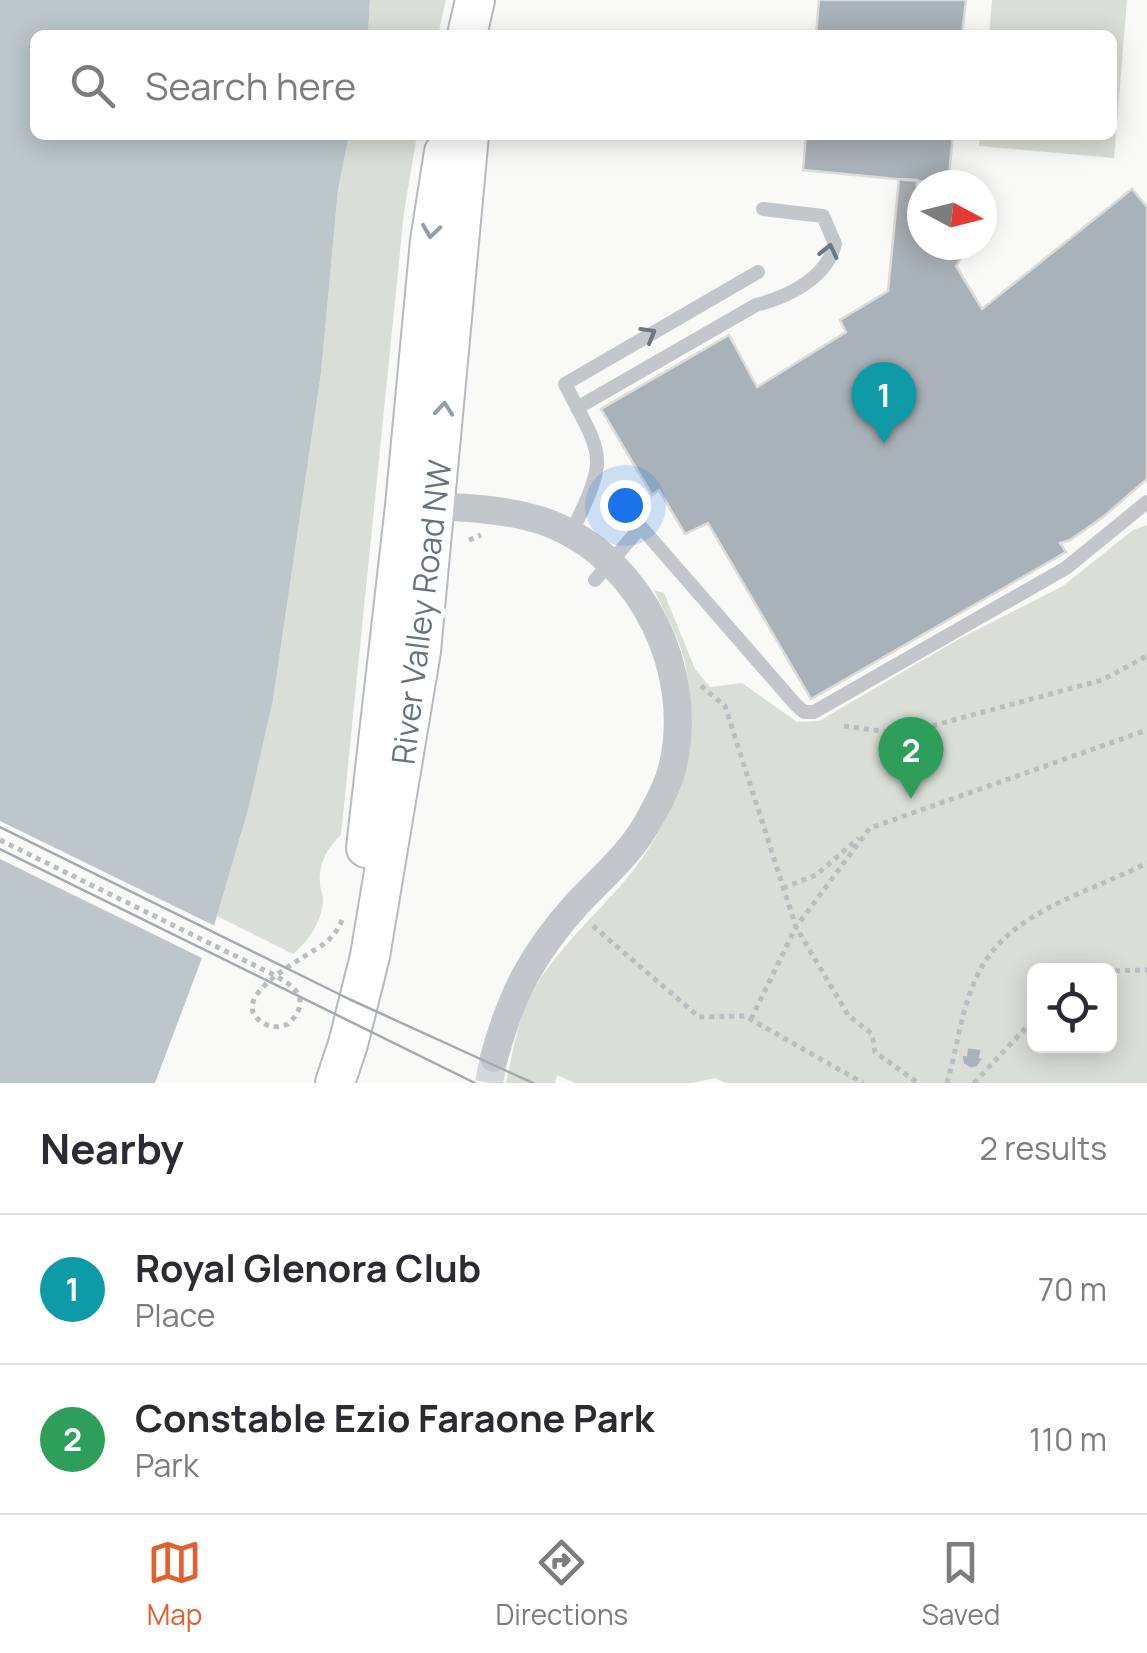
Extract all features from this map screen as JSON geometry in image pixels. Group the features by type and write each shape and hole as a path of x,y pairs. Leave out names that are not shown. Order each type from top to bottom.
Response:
{"main road":[{"path":"469,30 475,0"},
{"path":"484,30 490,0"},
{"name":"River Valley Road NW","path":"335,1083 361,995 387,868 421,651 420,506 430,241 446,140"},
{"name":"River Valley Road NW","path":"325,1083 354,958 468,140"}],"street":[{"path":"420,506 535,519 571,534 603,570 631,582 647,606 667,657 678,712 671,772 645,828 573,908 524,974 508,1008 494,1058"}],"lane":[{"path":"578,408 756,305 784,296 826,268 834,244 824,216 763,209"},
{"path":"571,534 594,486 600,462 594,441 564,384 758,272 756,305"},
{"path":"603,570 640,527 796,706 804,712 814,712 1066,568 1147,502"}],"path":[{"path":"468,540 482,534 497,534"},
{"path":"844,726 902,734 1102,680 1147,656"},
{"path":"667,657 724,706 796,926 848,1015 872,1034 876,1052 918,1083"},
{"path":"783,888 816,875 870,828 1147,730"},
{"path":"750,1019 796,926 870,828"},
{"path":"0,840 268,972 277,977 290,984 299,996 298,1011 288,1024 274,1027 259,1020 256,1013 254,1005 260,988 270,979 283,970 321,946 338,928 345,907"},
{"path":"947,1083 976,978 1007,934 1028,919 1147,863"},
{"path":"592,926 699,1017 745,1016 864,1083"},
{"path":"1117,970 1147,970"},
{"path":"974,1083 1027,1027"}],"shaded area":[{"path":"0,0 370,0 368,30 30,30 30,140 348,140 338,190 321,373 273,700 248,810 214,926 155,1083 0,1083"},
{"path":"370,0 446,0 439,30 368,30"},
{"path":"992,0 1127,0 1117,122 1117,30 989,30"},
{"path":"348,140 416,140 404,212 341,835 322,863 323,899 317,922 293,954 217,916 248,810 273,700 321,373 338,190"},
{"path":"980,140 1115,140 1114,158 979,146"},
{"path":"1147,525 1147,1083 726,1083 715,1078 692,1083 575,1083 557,1075 555,1083 506,1083 519,1026 542,976 643,857 676,791 688,743 689,693 681,648 654,590 664,593 695,669 710,687 742,683 797,722 819,721 959,639 1063,586 1133,530"}],"pier":[{"path":"0,821 219,928 208,961 0,859"}],"building":[{"path":"819,0 966,0 963,30 816,30"},
{"path":"806,140 952,140 949,170 907,170 907,180 803,170"},
{"path":"899,179 907,179 907,260 960,260 956,266 982,309 1132,189 1147,207 1147,479 1103,517 1060,543 1066,552 811,699 708,523 685,534 659,490 652,495 601,409 729,335 757,387 846,332 840,320 888,291"},
{"path":"967,1047 982,1049 983,1059 978,1067 971,1069 963,1064 961,1054 966,1055"}],"tunnel":[{"path":"489,1083 494,1058"}],"tram line":[{"path":"0,827 349,999 533,1083"},
{"path":"0,849 475,1083"}],"place":[{"name":"Royal Glenora Club","path":"884,444"},
{"name":"Constable Ezio Faraone Park","path":"911,799"}]}
